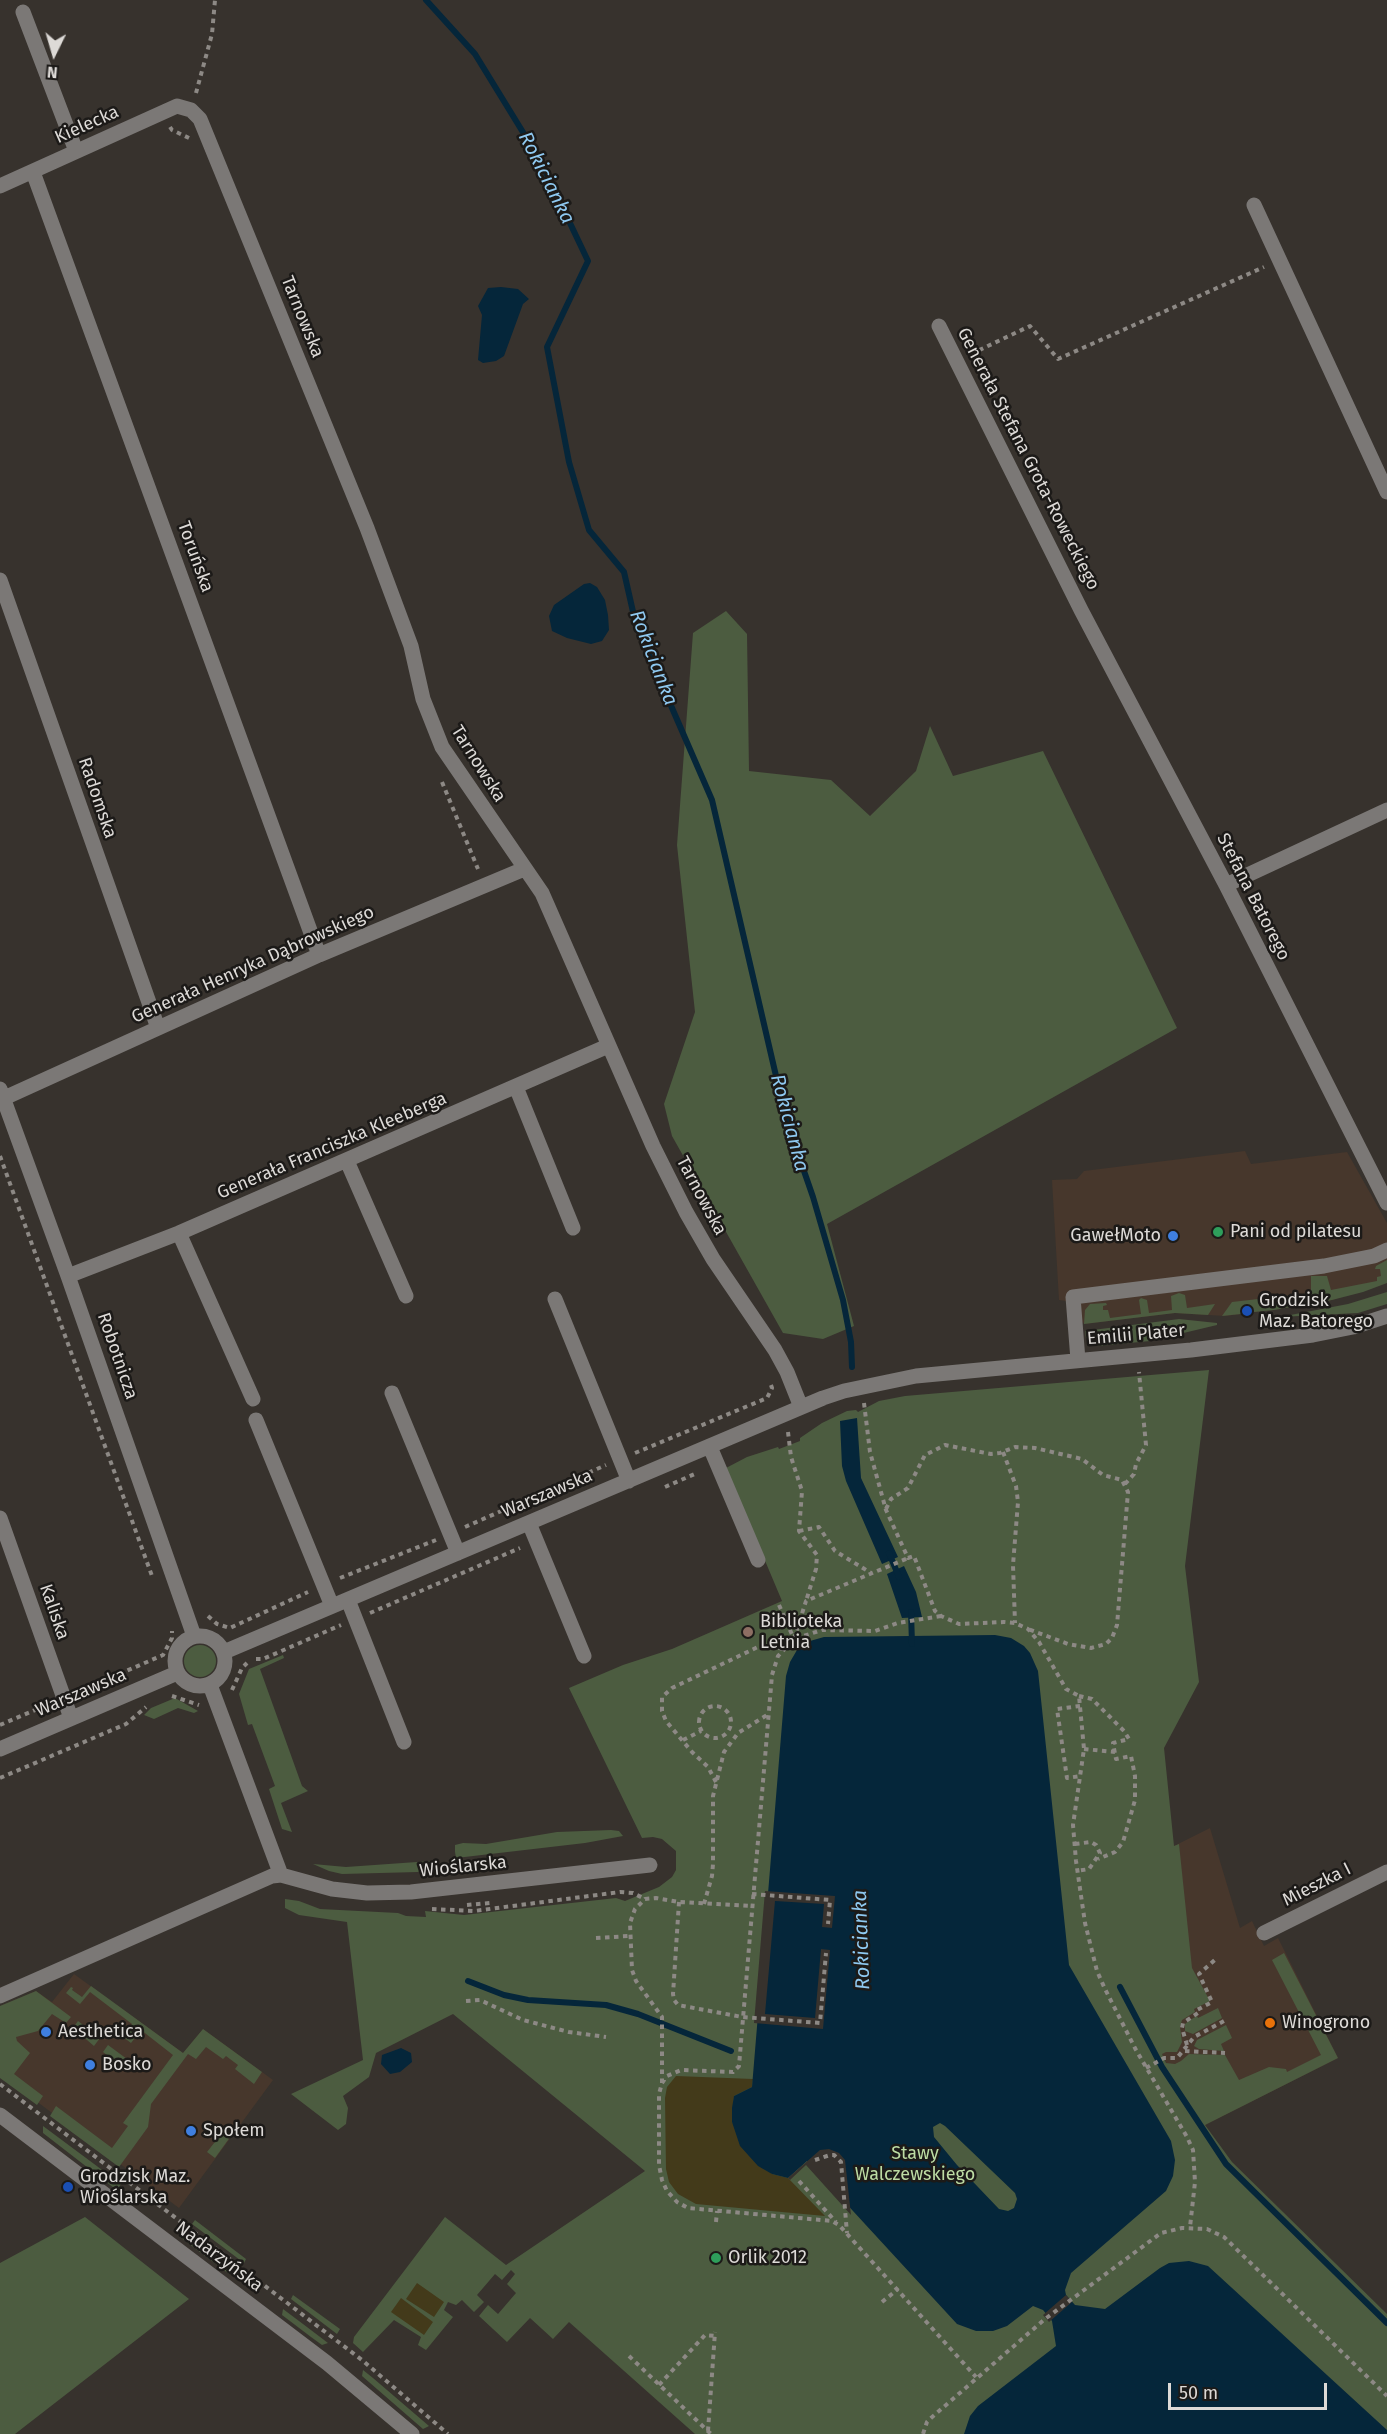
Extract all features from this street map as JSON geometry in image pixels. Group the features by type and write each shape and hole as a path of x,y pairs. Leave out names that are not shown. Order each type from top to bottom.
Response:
{"street":[{"path":"23,12 76,151"},
{"name":"Kielecka","path":"0,186 177,106 191,110"},
{"name":"Tarnowska","path":"191,110 200,119 367,528 411,646 432,724 442,747 545,899 653,1146 686,1212 713,1259 775,1350 801,1407"},
{"name":"Toruńska","path":"33,172 319,956"},
{"path":"1254,205 1387,492"},
{"name":"Generała Stefana Grota-Roweckiego","path":"939,326 1081,610"},
{"name":"Radomska","path":"0,580 158,1028"},
{"name":"Stefana Batorego","path":"1081,610 1226,885 1387,1203"},
{"path":"1226,885 1387,810"},
{"name":"Generała Henryka Dąbrowskiego","path":"1,1096 319,956 524,869"},
{"name":"Generała Franciszka Kleeberga","path":"68,1276 179,1233 608,1046"},
{"path":"516,1087 573,1228"},
{"name":"Robotnicza","path":"1,1096 68,1276 194,1636"},
{"path":"347,1161 406,1296"},
{"path":"179,1233 253,1399"},
{"path":"1078,1360 1073,1297 1324,1266 1374,1256 1387,1250"},
{"path":"555,1299 629,1481"},
{"name":"Emilii Plater","path":"887,1380 1313,1335 1353,1327 1387,1316"},
{"name":"Warszawska","path":"224,1652 801,1407 844,1391 887,1380"},
{"path":"392,1393 458,1553"},
{"path":"256,1420 332,1606"},
{"path":"710,1447 758,1560"},
{"name":"Kaliska","path":"0,1518 71,1718"},
{"path":"529,1523 584,1656"},
{"path":"348,1600 404,1742"},
{"path":"194,1636 214,1640 224,1652 226,1660 222,1675 210,1685 188,1684 177,1673 175,1659 177,1652 185,1641 194,1636"},
{"name":"Warszawska","path":"0,1749 177,1673"},
{"path":"0,1996 272,1876 281,1875 210,1685"},
{"name":"Wioślarska","path":"281,1875 332,1889 367,1893 411,1892 650,1865"},
{"name":"Mieszka I","path":"1264,1933 1387,1872"},
{"name":"Nadarzyńska","path":"0,2115 327,2363 412,2434"}],"path":[{"path":"191,110 212,34 215,0"},
{"path":"957,361 1030,326 1058,358 1280,260"},
{"path":"0,1156 154,1583"},
{"path":"1125,1484 1134,1474 1136,1464 1146,1445 1138,1368"},
{"path":"206,1609 209,1619 224,1628 230,1628 324,1585 755,1404 770,1394"},
{"path":"864,1402 872,1461 886,1510 906,1559"},
{"path":"788,1431 791,1457 802,1491 799,1531 817,1555 816,1569 794,1639"},
{"path":"806,1601 914,1556 932,1602 941,1616 959,1624 1015,1623 1068,1644 1091,1648 1098,1648 1112,1638 1117,1625 1128,1492 1125,1484 1118,1478 1103,1475 1082,1459 1028,1448 988,1453 950,1445 934,1450 923,1458 908,1488 891,1499 886,1510"},
{"path":"1003,1452 1016,1486 1018,1502 1013,1565 1015,1623"},
{"path":"799,1531 819,1527 835,1551 871,1574"},
{"path":"778,1605 794,1639"},
{"path":"662,2083 675,2071 736,2071 739,2066 772,1675 783,1649 794,1639 822,1630 875,1631 905,1622 941,1616"},
{"path":"0,1725 163,1655 172,1638 169,1623"},
{"path":"1027,1629 1039,1642 1066,1689 1079,1696 1092,1699 1129,1739 1113,1743 1116,1759 1131,1756 1136,1787 1128,1827 1123,1842 1115,1852 1098,1859"},
{"path":"716,1782 708,1767 692,1752 666,1720 662,1711 662,1697 665,1692 760,1646 783,1649"},
{"path":"231,1698 230,1693 242,1668 257,1659"},
{"path":"163,1700 177,1696 196,1703 204,1710"},
{"path":"1079,1696 1084,1749 1082,1776 1074,1807 1077,1871 1085,1923 1097,1971 1192,2150 1195,2182 1190,2227"},
{"path":"0,1778 126,1724 146,1707 154,1704"},
{"path":"718,1706 727,1711 731,1726 727,1733 715,1739 701,1731 699,1720 703,1711 718,1706"},
{"path":"1080,1706 1057,1708 1067,1778 1082,1776"},
{"path":"704,1904 713,1870 713,1810 716,1782 724,1752 733,1739 748,1726 768,1715"},
{"path":"683,1740 701,1731"},
{"path":"727,1733 733,1739"},
{"path":"1084,1749 1115,1752"},
{"path":"1075,1844 1087,1842 1096,1845 1100,1853 1089,1869 1077,1871"},
{"path":"752,1894 830,1900 828,1924"},
{"path":"751,1905 704,1904 656,1898 640,1902 632,1916 630,1958 636,1981 657,2007 663,2021 662,2083 659,2094 659,2152 662,2180 671,2197 688,2208 832,2221 839,2225"},
{"path":"679,1902 674,2000 678,2005 742,2017 820,2023 825,1953"},
{"path":"596,1938 630,1936"},
{"path":"1188,2045 1182,2028 1183,2022 1198,2013 1197,2010 1212,2002 1199,1974 1216,1959"},
{"path":"466,2001 480,2000 523,2020 569,2032 606,2037"},
{"path":"1148,2067 1164,2058 1177,2058 1194,2037 1224,2021"},
{"path":"1184,2051 1225,2054"},
{"path":"0,2084 362,2360 448,2434"},
{"path":"654,2150 659,2152"},
{"path":"815,2160 834,2155 841,2162 847,2234"},
{"path":"800,2181 976,2377"},
{"path":"716,2222 717,2211"},
{"path":"923,2434 927,2422 1045,2319 1161,2233 1176,2228 1207,2229 1230,2242 1387,2396"},
{"path":"882,2302 898,2289"},
{"path":"659,2385 705,2335 715,2334 709,2433"},
{"path":"629,2356 709,2433"}],"shaded area":[{"path":"1245,1151 1251,1164 1347,1152 1387,1223 1387,1283 1332,1300 1274,1310 1254,1312 1253,1307 1241,1309 1241,1314 1225,1316 1175,1313 1084,1324 1066,1301 1059,1300 1052,1180 1077,1179 1084,1171"},
{"path":"1210,1828 1240,1928 1252,1921 1264,1946 1278,1938 1338,2058 1205,2125 1176,2082 1129,1990 1174,1846"},
{"path":"74,1974 183,2053 203,2029 273,2080 179,2208 0,2074 0,2006 36,1991 52,2002"}],"green space":[{"path":"726,611 747,634 749,771 831,780 870,816 916,771 930,726 953,776 1043,751 1177,1028 827,1224 854,1326 823,1339 783,1333 672,1136 664,1104 695,1012 677,845 693,633"},
{"path":"1387,1260 1387,1283 1363,1292 1274,1310 1254,1312 1253,1307 1241,1309 1241,1314 1222,1316 1232,1302 1311,1293 1311,1276 1327,1276 1331,1290 1377,1281 1377,1277 1381,1276 1380,1269 1375,1269 1376,1266"},
{"path":"1387,1292 1387,1304 1358,1313 1280,1317 1348,1304"},
{"path":"1179,1293 1185,1295 1187,1308 1215,1304 1208,1315 1175,1313 1084,1324 1085,1310 1090,1304 1106,1303 1103,1310 1108,1310 1110,1318 1141,1314 1139,1300 1141,1298 1147,1300 1149,1313 1172,1310 1171,1296"},
{"path":"1179,1319 1217,1323 1217,1325 1150,1341 1098,1346 1086,1338 1085,1331"},
{"name":"Stawy Walczewskiego","path":"1209,1370 1185,1566 1199,1682 1164,1748 1174,1846 1179,1844 1192,1968 1210,2001 1194,2009 1195,2012 1182,2020 1180,2027 1182,2042 1177,2052 1162,2054 1166,2063 1175,2064 1189,2054 1225,2055 1239,2080 1269,2067 1286,2069 1287,2072 1321,2055 1272,1960 1284,1953 1338,2058 1205,2125 1232,2162 1387,2314 1387,2434 695,2434 569,2322 553,2339 530,2318 507,2342 479,2316 488,2305 498,2314 516,2293 507,2284 515,2274 511,2270 502,2280 495,2274 477,2295 484,2302 474,2312 462,2300 456,2305 448,2302 444,2310 453,2317 426,2350 418,2345 421,2337 394,2320 363,2352 353,2343 354,2337 445,2217 506,2265 645,2171 453,2014 376,2053 369,2077 343,2096 348,2108 346,2124 338,2130 291,2094 363,2060 347,1922 299,1915 285,1908 285,1899 299,1901 320,1909 398,1913 406,1916 426,1917 425,1911 464,1915 616,1898 625,1901 659,1887 672,1877 676,1870 676,1851 662,1839 642,1838 569,1688 623,1665 672,1649 782,1601 726,1468 747,1457 800,1441 800,1438 822,1423 847,1411 856,1410 858,1412 879,1401 905,1396"},
{"path":"200,1645 211,1650 216,1661 211,1672 200,1677 189,1672 184,1661 189,1650"},
{"path":"283,1655 284,1658 260,1669 302,1786 308,1791 281,1803 292,1832 282,1829 269,1789 275,1786 252,1724 248,1725 239,1694 249,1669"},
{"path":"175,1698 198,1711 194,1713 178,1708 154,1719 144,1715 151,1708"},
{"path":"619,1831 623,1836 585,1843 456,1858 455,1852 455,1845 463,1843 486,1844 557,1832"},
{"path":"431,1861 418,1872 342,1874 313,1864 346,1867"},
{"path":"91,1986 183,2053 203,2029 262,2072 254,2084 235,2069 238,2065 226,2056 223,2059 206,2047 196,2059 188,2054 151,2104 148,2127 119,2167 50,2116 56,2106 112,2148 128,2126 123,2123 173,2055 141,2030 131,2043 123,2037 132,2024 90,1992 80,2004 66,1993 71,1987 82,1997"},
{"path":"36,1991 71,2017 66,2023 52,2014 38,2031 16,2037 17,2041 30,2053 14,2074 43,2096 37,2105 0,2078 0,2006"},
{"path":"1218,2008 1222,2018 1193,2034 1185,2031 1185,2024 1190,2020"},
{"path":"78,2021 100,2038 94,2046 73,2028"},
{"path":"1226,2025 1232,2038 1221,2044 1224,2051 1199,2049 1194,2046 1197,2040"},
{"path":"108,2045 131,2062 126,2070 103,2052"},
{"path":"229,2124 236,2129 215,2158 207,2152"},
{"path":"43,2126 121,2184 119,2187 114,2188 43,2133"},
{"path":"85,2217 189,2299 15,2434 0,2434 0,2263"},
{"path":"195,2220 246,2259 244,2263 192,2224"},
{"path":"182,2231 235,2272 229,2274 180,2237"},
{"path":"293,2295 340,2329 337,2334 291,2299"},
{"path":"283,2309 328,2343 322,2345 311,2337 282,2315"},
{"path":"363,2370 429,2426 423,2429 362,2376"}],"sand":[{"path":"676,2076 753,2079 752,2087 734,2096 732,2122 772,2174 788,2178 825,2216 696,2204 678,2194 669,2182 666,2169 665,2098 667,2087"},
{"path":"417,2283 444,2302 434,2317 406,2299"},
{"path":"401,2298 433,2322 424,2335 391,2312"}],"water":[{"path":"488,288 518,289 529,299 523,304 504,356 496,361 483,363 478,360 482,315 478,306"},
{"path":"590,583 597,587 605,600 609,630 602,641 591,644 567,638 552,631 549,616 554,605 584,584"},
{"path":"857,1418 861,1478 898,1557 882,1564 846,1481 842,1466 840,1421"},
{"path":"904,1566 916,1592 922,1617 902,1618 887,1574"},
{"name":"Stawy Walczewskiego","path":"995,1635 1011,1638 1024,1646 1030,1653 1038,1671 1069,1965 1171,2141 1175,2160 1173,2176 1166,2191 1071,2273 1065,2290 1066,2295 1075,2305 1105,2309 1169,2263 1189,2261 1208,2266 1387,2430 1387,2434 964,2434 970,2416 978,2406 1056,2346 1052,2321 1043,2310 1033,2306 1007,2326 993,2331 976,2331 957,2324 807,2161 788,2178 772,2174 758,2166 740,2146 732,2122 732,2108 734,2096 752,2087 786,1676 797,1650 810,1641 824,1637","holes":["940,2123 1015,2193 1017,2199 1014,2208 1008,2211 999,2209 957,2165 934,2137 933,2127"]},
{"path":"401,2048 411,2053 412,2062 400,2072 390,2074 381,2064 382,2055"}],"pier":[{"path":"765,1891 835,1896 832,1928 822,1927 824,1904 775,1901 765,2014 815,2018 821,1949 830,1950 823,2029 754,2023"},
{"path":"829,2149 839,2153 845,2160 851,2215 806,2165 790,2180 788,2178 820,2150"},
{"path":"1066,2295 1072,2302 1049,2322 1043,2315"}],"waterway":[{"name":"Rokicianka","path":"426,0 475,54 540,160 588,261 547,347 569,462 589,530 624,572 636,625 712,800 786,1119 813,1197 843,1300 851,1342 852,1367"},
{"name":"Rokicianka","path":"889,1553 899,1577"},
{"name":"Rokicianka","path":"911,1612 912,1644"},
{"path":"468,1981 504,1995 528,2000 606,2005 638,2014 731,2051"},
{"path":"1120,1987 1162,2067 1226,2164 1387,2323"}],"place":[{"name":"Pani od pilatesu","path":"1218,1232"},
{"name":"GawełMoto","path":"1173,1236"},
{"name":"Grodzisk Maz. Batorego","path":"1247,1311"},
{"name":"Biblioteka Letnia","path":"748,1632"},
{"name":"Winogrono","path":"1270,2023"},
{"name":"Aesthetica","path":"46,2032"},
{"name":"Bosko","path":"90,2065"},
{"name":"Społem","path":"191,2131"},
{"name":"Grodzisk Maz. Wioślarska","path":"68,2187"},
{"name":"Orlik 2012","path":"716,2258"}]}
